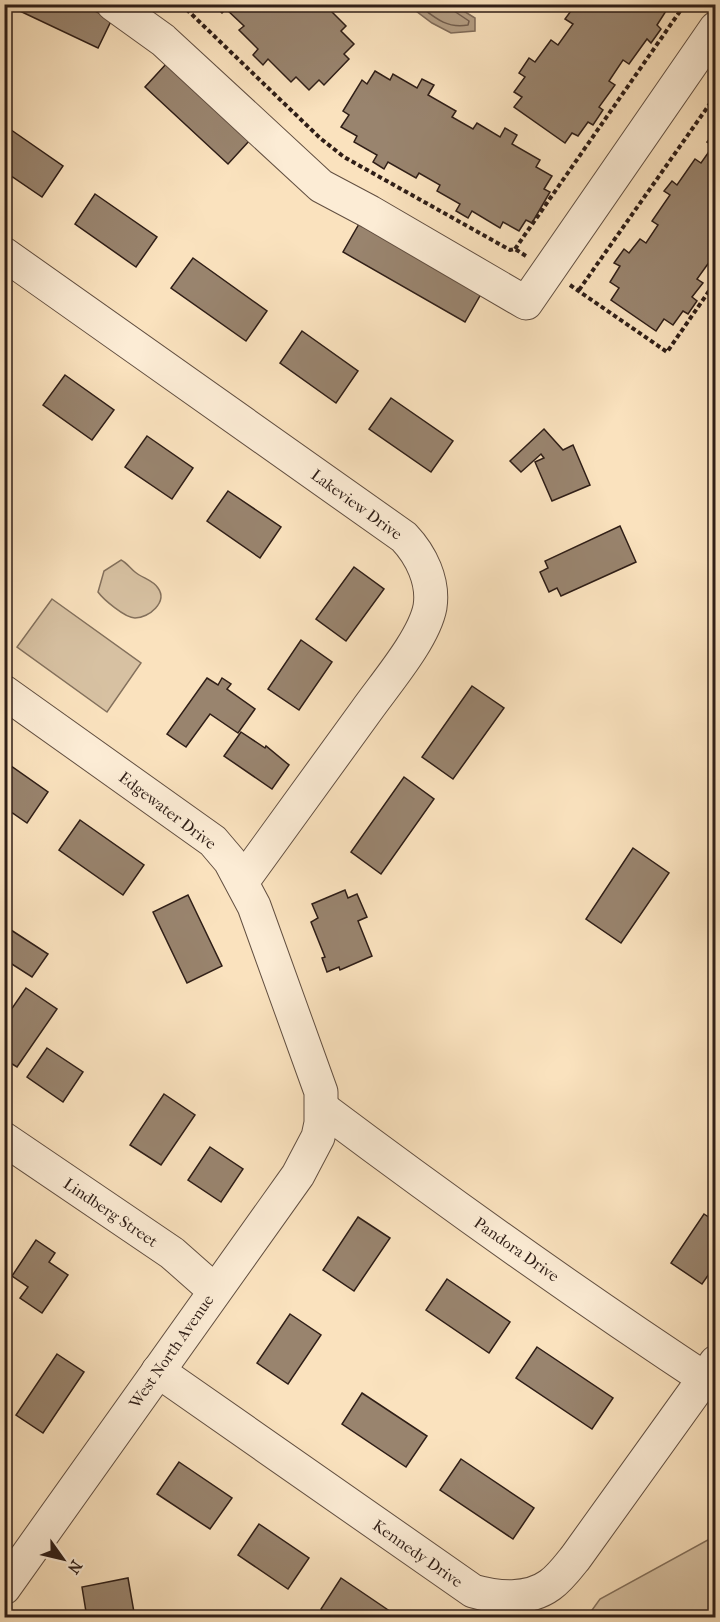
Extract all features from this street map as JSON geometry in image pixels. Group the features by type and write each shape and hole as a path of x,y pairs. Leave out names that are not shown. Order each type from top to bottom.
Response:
{"street":[{"path":"113,4 163,40 321,186 526,303 716,28"},
{"name":"Lakeview Drive","path":"4,254 404,537 421,560 431,592 425,622 400,663 242,882"},
{"name":"Edgewater Drive","path":"4,692 213,841 230,861 254,906 321,1092 322,1108"},
{"name":"West North Avenue","path":"4,1588 297,1175 318,1137 322,1108"},
{"name":"Pandora Drive","path":"322,1108 409,1173 712,1376"},
{"name":"Lindberg Street","path":"4,1139 172,1253 214,1290"},
{"name":"Kennedy Drive","path":"158,1371 473,1591 494,1597 530,1594 549,1586 558,1578 712,1376"}],"path":[{"path":"181,4 320,138 344,157 510,250 515,249 579,290 667,352 716,281"},
{"path":"515,249 685,4"},
{"path":"579,290 716,95"}],"shaded area":[{"path":"121,560 158,588 161,599 159,604 146,615 135,618 126,615 98,592 104,571"},
{"path":"52,599 141,663 107,712 17,647"},
{"path":"715,1536 715,1617 587,1617 600,1599"}],"water":[{"path":"408,5 454,5 475,18 475,31 451,33 432,23"}],"building":[{"path":"5,4 80,4 112,19 98,48"},
{"path":"213,4 324,4 346,26 341,31 354,44 344,54 349,59 324,85 319,80 309,90 296,77 291,82 268,59 263,65 253,55 258,49 239,30 244,26 226,9 222,13"},
{"path":"576,4 663,4 660,8 666,11 657,25 661,29 651,43 647,39 629,64 623,60 609,81 615,85 599,107 603,110 593,125 588,122 578,136 572,133 565,143 514,107 522,97 514,92 525,77 519,73 529,58 535,62 551,40 558,45 573,24 565,19"},
{"path":"167,63 250,140 228,164 145,87"},
{"path":"375,71 390,80 393,74 417,88 422,79 434,85 428,95 456,111 452,117 473,129 477,123 500,137 505,128 517,135 512,144 540,160 536,167 552,176 544,189 550,192 532,223 526,220 519,231 503,222 500,228 472,211 468,218 456,211 460,204 437,191 440,185 419,173 416,178 388,162 384,169 373,162 377,155 354,142 357,136 341,127 349,115 343,111 362,80 367,84"},
{"path":"4,125 63,166 42,197 4,171"},
{"path":"716,130 716,264 710,261 697,279 703,283 692,297 697,301 688,314 683,311 673,325 664,319 656,331 611,300 619,288 610,282 620,266 614,263 624,249 629,253 640,239 646,243 658,225 652,221 670,195 664,191 672,181 677,185 695,159 701,163 713,146 707,142"},
{"path":"95,194 157,237 136,267 75,224"},
{"path":"359,224 481,294 465,322 343,252"},
{"path":"193,258 267,311 246,341 171,288"},
{"path":"302,331 358,371 336,403 280,363"},
{"path":"65,375 114,410 92,440 43,405"},
{"path":"391,398 453,441 431,472 369,429"},
{"path":"544,429 563,450 573,445 590,485 552,501 535,462 544,458 541,454 521,472 510,461"},
{"path":"147,436 193,468 172,499 125,467"},
{"path":"228,491 281,527 260,558 207,521"},
{"path":"620,526 636,562 561,596 557,588 549,592 540,572 548,568 545,561"},
{"path":"354,567 384,589 346,641 316,619"},
{"path":"301,640 332,662 299,710 268,689"},
{"path":"207,678 218,685 222,678 231,684 227,689 255,709 238,733 210,714 186,747 167,734"},
{"path":"472,686 504,708 453,779 422,757"},
{"path":"241,732 265,748 266,746 289,765 272,789 224,756"},
{"path":"4,761 48,792 27,823 4,807"},
{"path":"404,777 434,799 381,874 351,852"},
{"path":"80,820 144,865 123,895 59,850"},
{"path":"633,848 669,873 621,943 586,919"},
{"path":"345,890 348,898 357,894 367,917 358,921 372,956 340,970 339,967 327,972 322,958 325,957 311,922 318,918 312,904"},
{"path":"188,895 222,966 187,983 153,912"},
{"path":"11,930 48,954 32,977 4,959 4,939"},
{"path":"26,988 57,1009 17,1067 4,1059 4,1020"},
{"path":"47,1048 83,1072 63,1102 27,1077"},
{"path":"164,1094 195,1115 161,1165 130,1145"},
{"path":"210,1147 243,1169 221,1202 188,1180"},
{"path":"704,1214 716,1222 716,1264 702,1284 671,1263"},
{"path":"358,1217 390,1238 354,1291 323,1270"},
{"path":"36,1240 55,1253 49,1262 68,1275 42,1313 20,1298 28,1287 12,1276"},
{"path":"447,1279 510,1322 489,1353 426,1310"},
{"path":"290,1314 321,1335 288,1384 257,1363"},
{"path":"537,1347 613,1398 592,1429 516,1378"},
{"path":"57,1354 84,1372 43,1433 16,1415"},
{"path":"362,1393 427,1436 406,1467 342,1424"},
{"path":"461,1459 534,1508 513,1539 440,1490"},
{"path":"179,1462 232,1498 210,1529 157,1494"},
{"path":"259,1524 309,1558 288,1589 238,1555"},
{"path":"128,1578 135,1618 87,1618 82,1587"},
{"path":"341,1578 394,1614 392,1618 334,1618 321,1609"}]}
